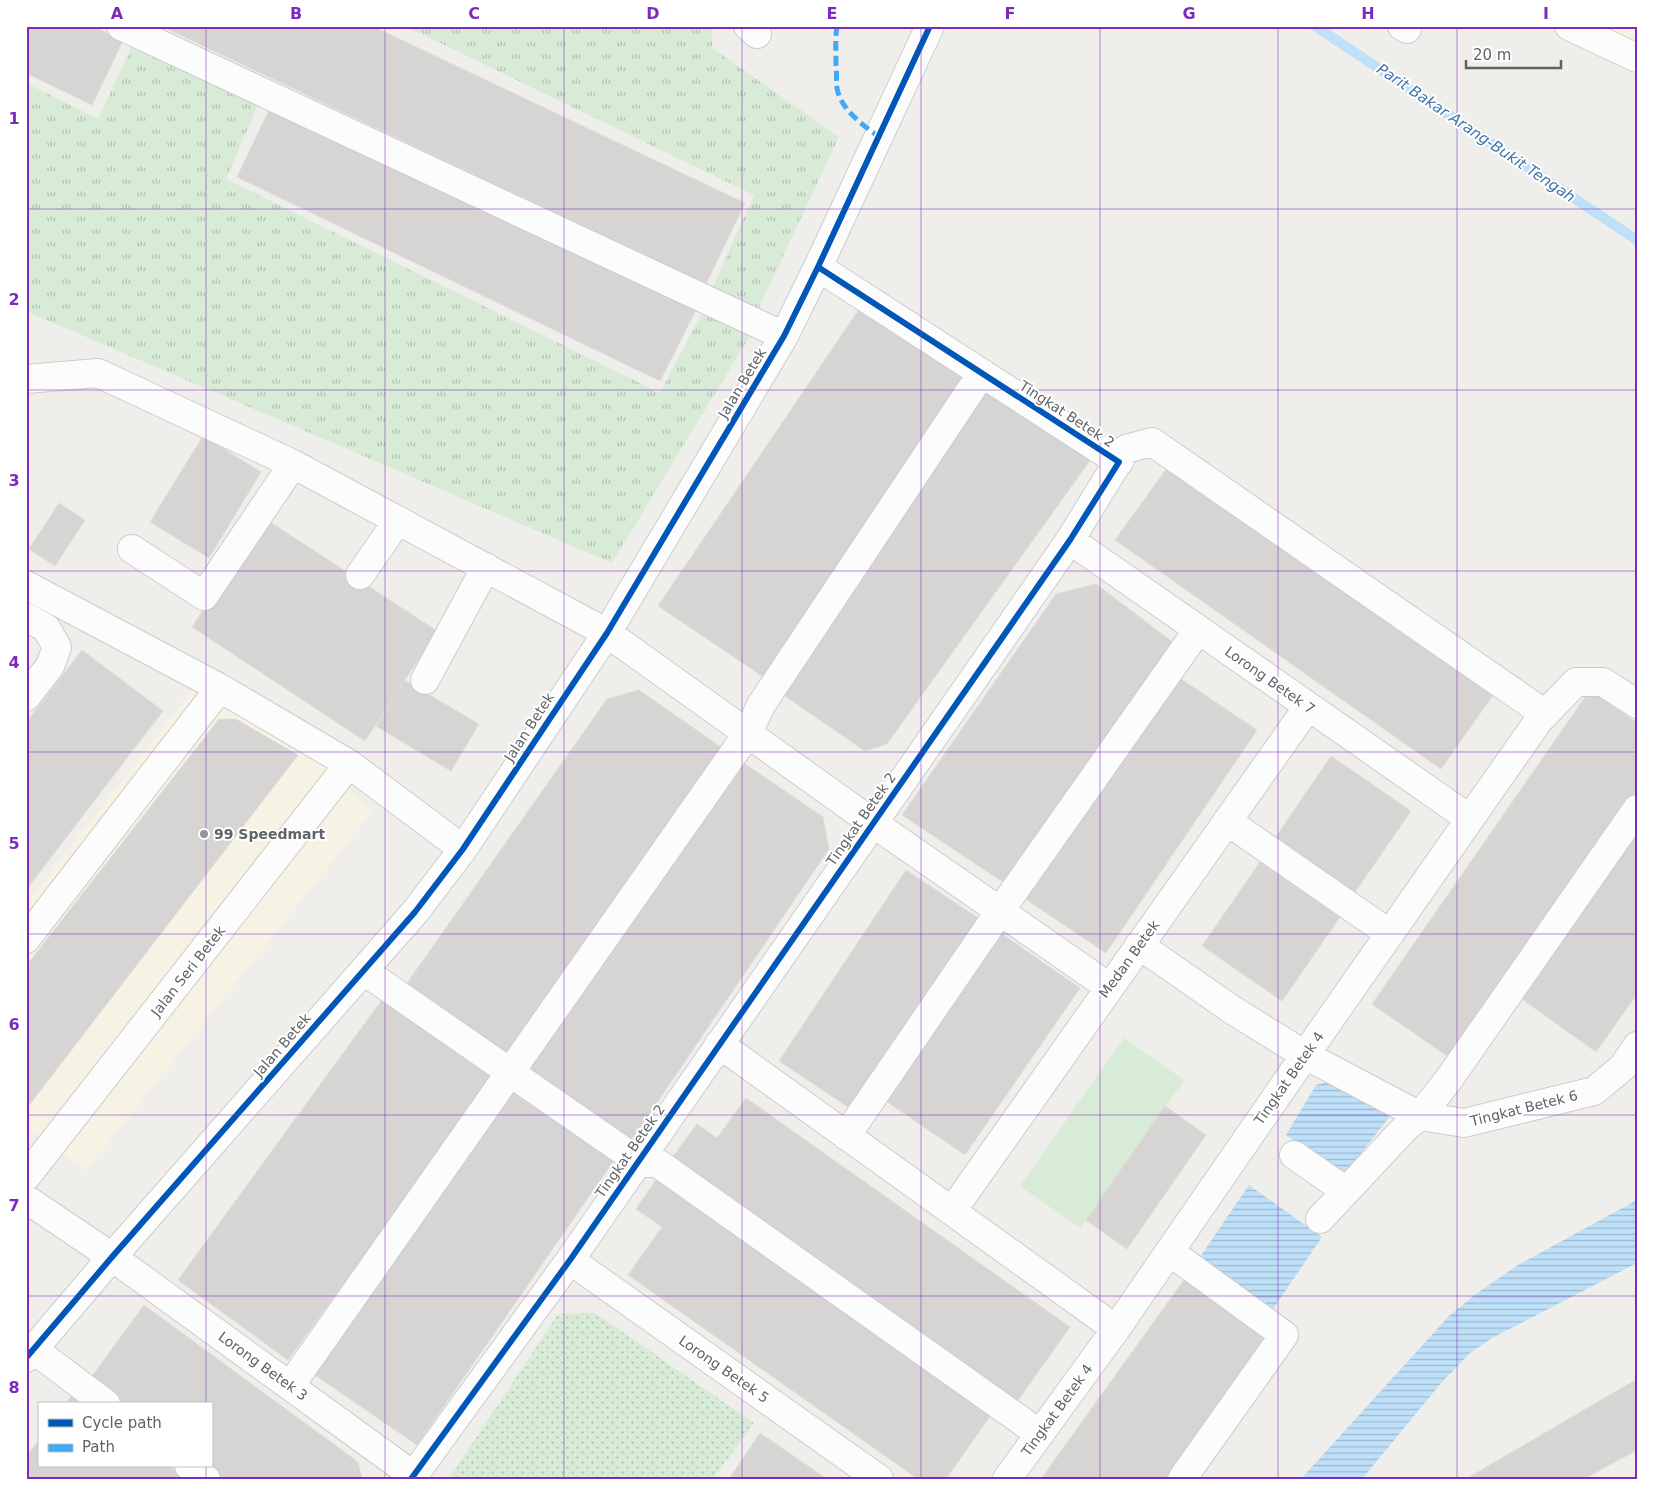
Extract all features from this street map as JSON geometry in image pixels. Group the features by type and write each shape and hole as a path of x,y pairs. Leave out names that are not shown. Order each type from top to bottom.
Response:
{"street":[{"path":"121,26 784,336"},
{"name":"Jalan Betek","path":"30,1354 112,1257 415,912 463,849 607,633 784,336 930,26"},
{"path":"1569,26 1637,58"},
{"name":"Tingkat Betek 2","path":"412,1477 570,1260 718,1044 1070,540 1119,462 818,267"},
{"path":"26,379 98,373 292,464 607,633 873,823 1109,987"},
{"path":"290,1386 748,733 760,705 982,373"},
{"path":"1119,462 1126,449 1152,442 1545,714"},
{"path":"132,549 204,596 292,464"},
{"path":"360,575 398,520"},
{"name":"Lorong Betek 7","path":"1070,540 1470,819"},
{"path":"426,680 486,568"},
{"path":"26,585 220,688 349,764 463,849"},
{"path":"26,617 46,628 57,646 50,666 26,697"},
{"path":"846,1136 1000,911 1198,630"},
{"name":"Tingkat Betek 4","path":"1007,1479 1116,1329 1305,1055 1545,714 1576,682 1604,682 1637,704"},
{"path":"26,939 220,688"},
{"name":"Medan Betek","path":"952,1211 1308,707"},
{"name":"Jalan Seri Betek","path":"26,1177 349,764"},
{"path":"1320,1219 1408,1125 1420,1116 1449,1079 1637,809"},
{"path":"1228,821 1390,934"},
{"name":"Tingkat Betek 6","path":"1139,945 1231,1009 1305,1055 1420,1116 1464,1123 1594,1091 1623,1067 1637,1046"},
{"path":"364,971 508,1073 638,1161 659,1164 1040,1434"},
{"path":"718,1044 1116,1329"},
{"path":"1294,1155 1346,1192"},
{"name":"Lorong Betek 3","path":"26,1200 112,1257 412,1477"},
{"path":"1170,1252 1284,1335 1182,1479"},
{"name":"Lorong Betek 5","path":"570,1260 878,1479"},
{"path":"30,1354 103,1402"},
{"path":"192,1468 206,1479"}],"shaded area":[{"path":"1569,26 1637,26 1637,58"},
{"path":"194,688 326,762 371,813 86,1170 26,1128 26,904"}],"green space":[{"path":"405,26 712,26 712,48 839,137 757,312 711,291 754,195"},
{"path":"134,42 260,100 226,179 660,393 704,309 751,334 612,563 26,311 26,83 98,119"},
{"path":"1124,1038 1184,1080 1080,1228 1020,1186"},
{"path":"595,1313 754,1423 713,1479 449,1479 558,1314"}],"water":[{"path":"1345,1077 1394,1111 1344,1175 1286,1135 1316,1085"},
{"path":"1249,1185 1322,1237 1273,1309 1200,1257"},
{"path":"1637,1200 1637,1263 1494,1337 1470,1353 1442,1382 1362,1479 1301,1479 1449,1316 1476,1294 1518,1265"}],"building":[{"path":"26,26 93,26 123,41 92,105 26,73"},
{"path":"161,26 372,26 745,203 706,284"},
{"path":"271,106 697,308 660,381 237,177"},
{"path":"864,302 970,374 765,678 658,606"},
{"path":"980,389 1091,459 887,744 865,751 779,692"},
{"path":"203,436 261,472 209,558 150,522"},
{"path":"1170,464 1496,691 1441,769 1115,540"},
{"path":"59,503 85,520 55,566 29,549"},
{"path":"264,518 437,631 365,741 192,627"},
{"path":"1096,584 1174,643 1006,884 902,815 1056,594"},
{"path":"82,650 163,711 26,890 26,723"},
{"path":"1175,675 1257,730 1106,953 1024,898"},
{"path":"404,680 479,724 451,771 376,726"},
{"path":"639,690 725,750 510,1057 405,986 607,699"},
{"path":"1590,690 1637,723 1637,790 1450,1058 1372,1004"},
{"path":"219,719 236,719 298,755 30,1104 26,1105 26,966"},
{"path":"1331,756 1411,811 1353,895 1273,841"},
{"path":"738,759 823,817 829,849 631,1141 526,1070"},
{"path":"1637,830 1637,994 1596,1052 1519,997"},
{"path":"1260,862 1340,917 1282,1001 1202,946"},
{"path":"906,870 978,918 851,1109 779,1061"},
{"path":"999,932 1080,988 965,1155 883,1099"},
{"path":"384,997 494,1077 288,1360 178,1280"},
{"path":"511,1085 617,1156 417,1445 312,1373"},
{"path":"746,1098 1070,1327 1014,1406 669,1162 697,1124 717,1138"},
{"path":"1165,1106 1206,1135 1127,1249 1086,1220"},
{"path":"658,1177 993,1412 946,1479 918,1479 628,1275 662,1227 636,1209"},
{"path":"1186,1277 1271,1338 1170,1479 1041,1479"},
{"path":"144,1305 358,1462 362,1479 218,1479 212,1468 212,1402 112,1402 87,1383"},
{"path":"1637,1379 1637,1450 1584,1479 1466,1479"},
{"path":"72,1395 81,1402 67,1402"},
{"path":"760,1433 827,1479 729,1479"},
{"path":"38,1441 38,1468 172,1468 187,1479 26,1479 26,1457"}],"waterway":[{"name":"Parit Bakar Arang-Bukit Tengah","path":"1315,26 1637,240"}],"marked path":[{"path":"837,26 836,65 839,96 847,110 879,137"}],"cycle path":[{"path":"26,1358 112,1257 415,912 463,849 607,633 784,336 930,26"},
{"path":"411,1479 570,1260 1070,540 1119,462 818,267"}],"place":[{"name":"99 Speedmart","path":"204,834"}]}
